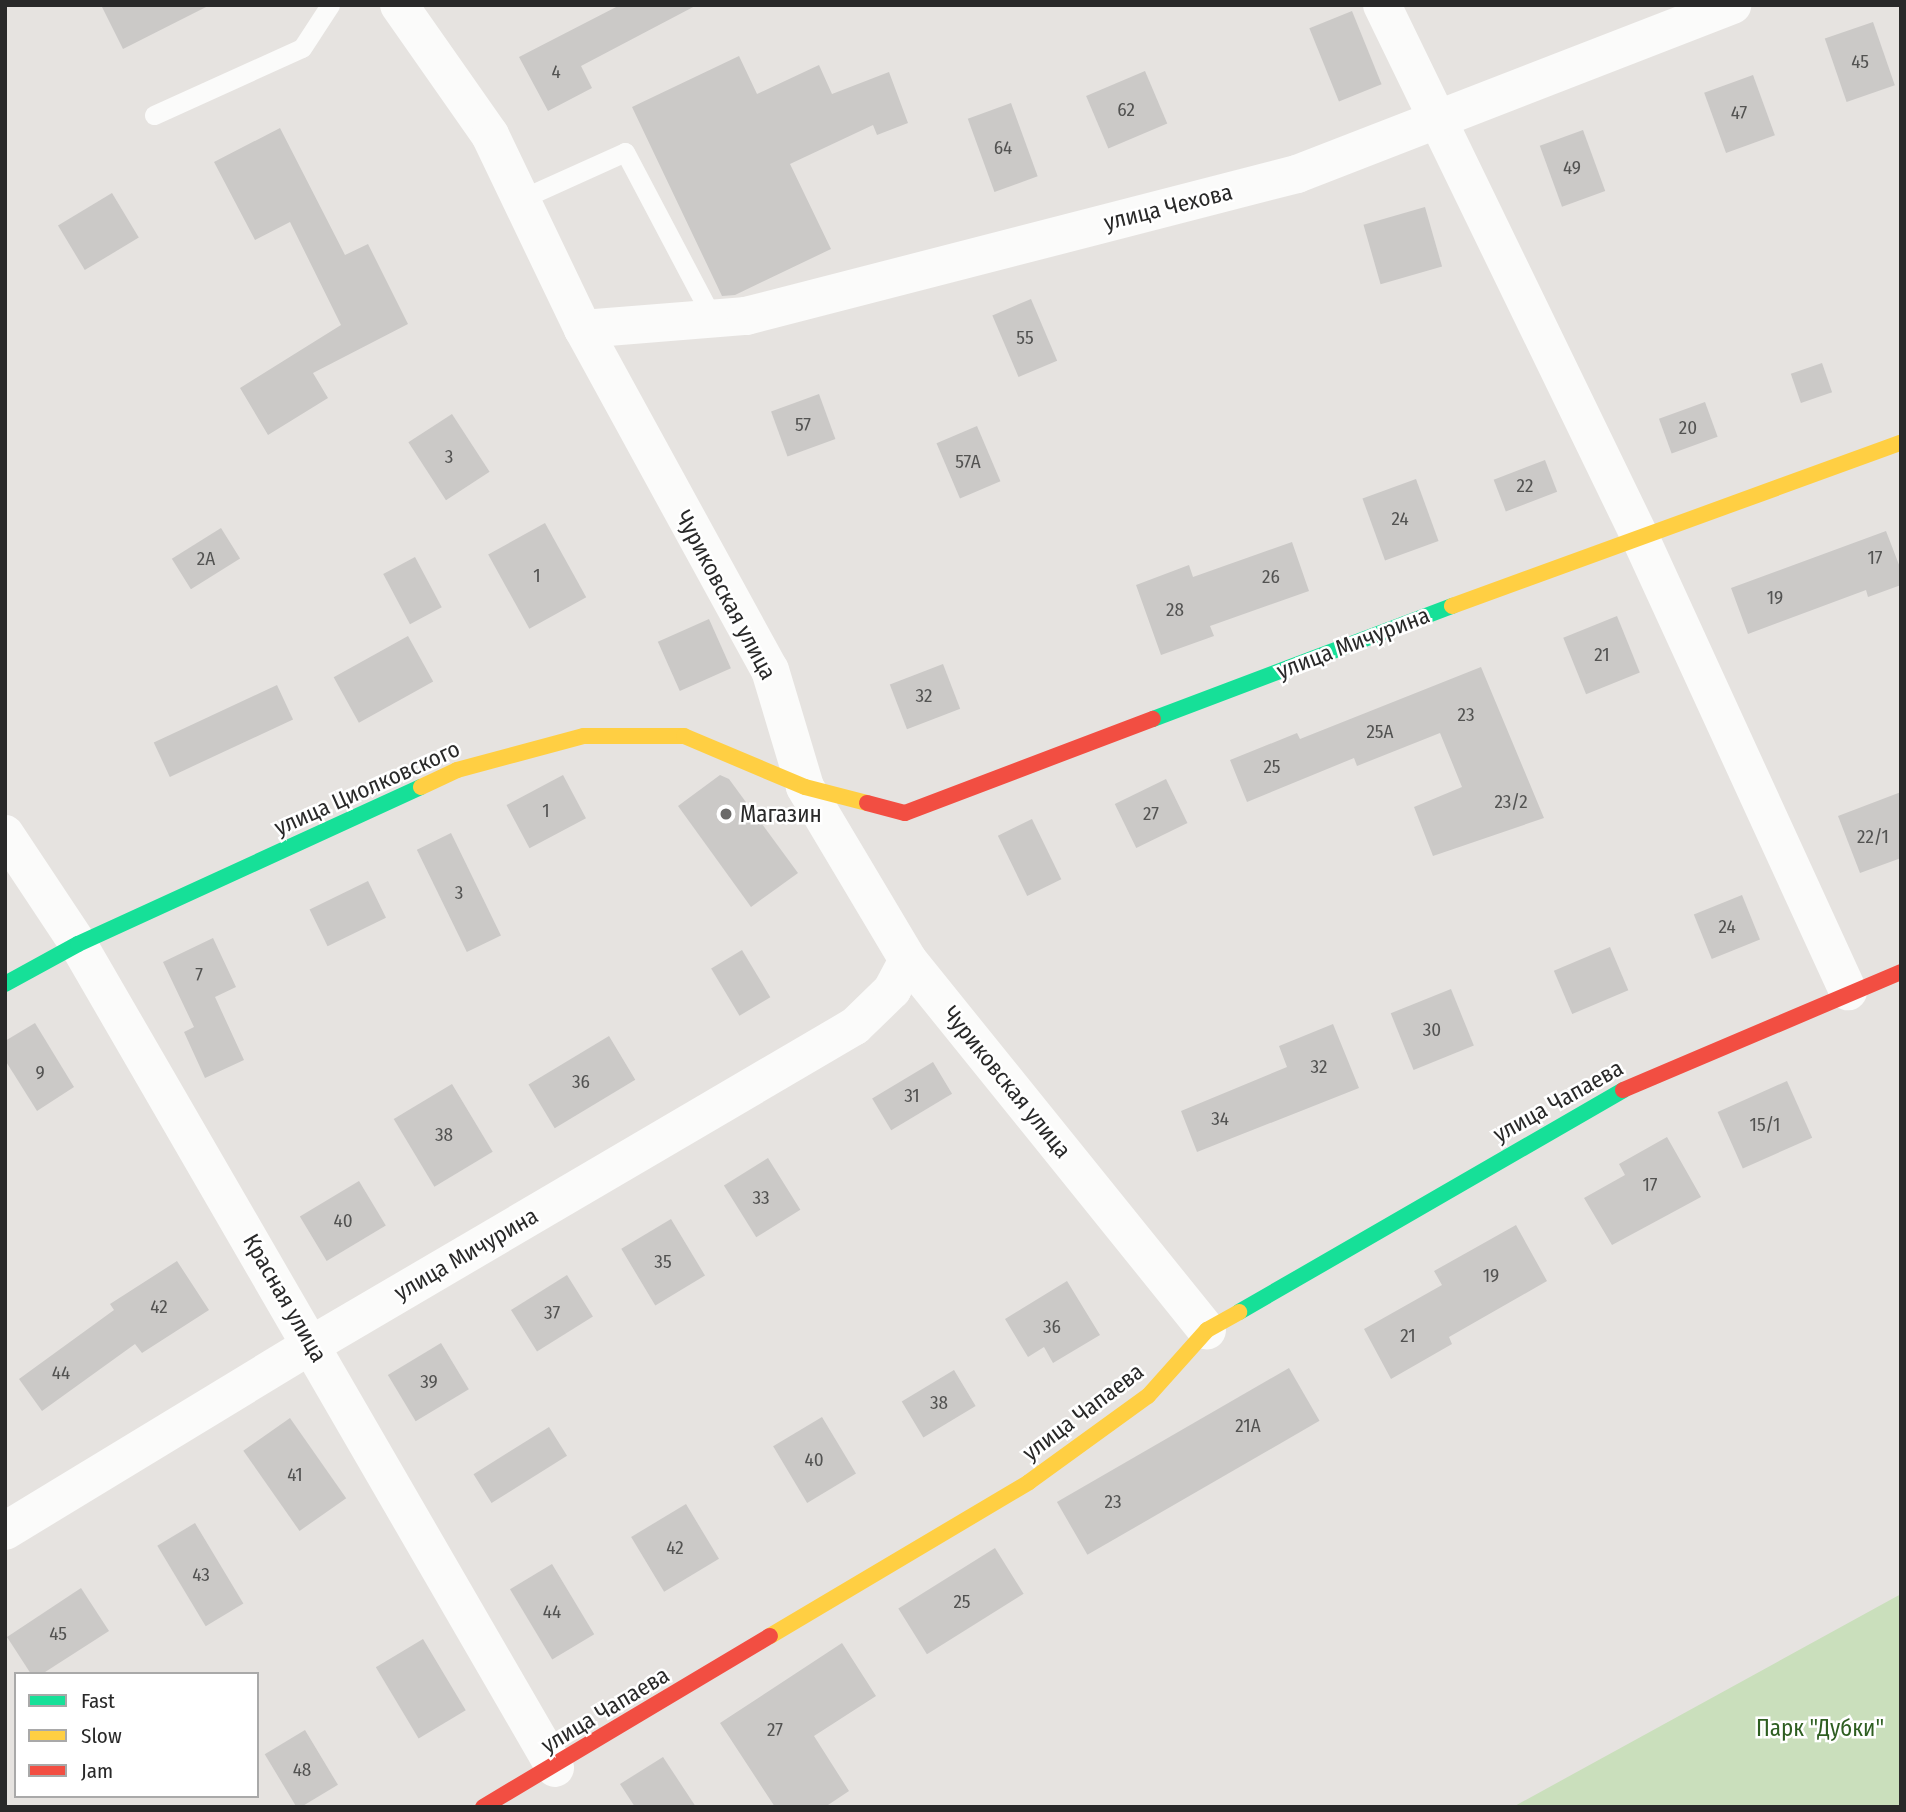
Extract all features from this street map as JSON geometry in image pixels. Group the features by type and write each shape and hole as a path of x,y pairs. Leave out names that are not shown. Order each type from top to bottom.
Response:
{"street":[{"name":"Чуриковская улица","path":"399,5 490,135 583,329 770,670 805,787 908,960 1207,1330"},
{"path":"1382,5 1439,116 1639,535 1848,991"},
{"name":"улица Чехова","path":"583,329 746,316 1297,174 1439,116 1732,5"},
{"name":"улица Мичурина","path":"805,787 905,813 1639,535 1901,443"},
{"name":"улица Циолковского","path":"5,984 78,944 457,770 584,736 684,736 805,787"},
{"name":"Красная улица","path":"5,834 78,944 313,1344 555,1768"},
{"name":"улица Мичурина","path":"5,1531 313,1344 855,1026 892,990 908,960"},
{"name":"улица Чапаева","path":"483,1807 555,1768 1029,1482 1149,1396 1207,1330 1611,1095 1848,991 1901,972"}],"lane":[{"path":"154,115 302,48 330,5"},
{"path":"521,199 625,152 713,319"}],"green space":[{"name":"Парк \"Дубки\"","path":"1901,1594 1901,1807 1513,1807"}],"building":[{"path":"101,5 210,5 123,49"},
{"path":"620,5 697,5 581,66 592,88 548,111 519,57"},
{"path":"1352,11 1382,84 1339,101 1309,28"},
{"path":"1873,22 1895,85 1847,102 1825,39"},
{"path":"739,56 757,94 819,65 832,94 889,72 908,123 877,135 873,125 790,164 831,249 735,295 722,296 632,107"},
{"path":"1145,71 1167,123 1108,148 1086,96"},
{"path":"1753,75 1775,135 1726,153 1704,93"},
{"path":"1011,103 1038,176 994,192 968,119"},
{"path":"280,128 345,255 368,244 408,324 313,373 328,398 268,435 240,388 341,325 290,222 255,240 214,162"},
{"path":"1583,130 1605,191 1562,207 1540,146"},
{"path":"112,193 139,238 85,270 58,225"},
{"path":"1425,207 1442,267 1381,284 1363,225"},
{"path":"1031,299 1057,361 1019,377 992,315"},
{"path":"1822,363 1832,392 1801,403 1791,374"},
{"path":"819,394 835,439 787,457 771,411"},
{"path":"1705,402 1718,437 1672,454 1659,419"},
{"path":"452,414 490,472 446,500 408,442"},
{"path":"977,426 1000,481 960,498 936,443"},
{"path":"1545,460 1557,492 1506,511 1494,480"},
{"path":"1416,479 1439,541 1385,561 1362,498"},
{"path":"545,523 586,597 529,629 488,555"},
{"path":"221,528 240,559 191,589 172,559"},
{"path":"1886,531 1901,570 1901,585 1868,597 1866,590 1748,634 1731,588"},
{"path":"1292,542 1309,591 1210,626 1214,636 1161,655 1136,585 1189,565 1193,577"},
{"path":"415,557 442,607 410,624 383,574"},
{"path":"1617,616 1640,673 1586,694 1563,638"},
{"path":"709,619 731,668 680,691 658,642"},
{"path":"408,636 433,681 359,723 334,677"},
{"path":"943,664 960,709 907,729 890,684"},
{"path":"1481,667 1544,818 1433,856 1414,807 1462,787 1440,733 1357,766 1354,758 1247,802 1230,760 1297,733 1300,739"},
{"path":"277,685 293,719 170,777 154,742"},
{"path":"563,775 586,818 529,848 506,805"},
{"path":"720,775 729,779 798,873 751,907 678,806"},
{"path":"1166,779 1187,823 1136,848 1115,804"},
{"path":"1901,792 1901,858 1860,873 1838,816"},
{"path":"1032,819 1061,879 1027,896 998,836"},
{"path":"451,833 501,935 467,952 417,850"},
{"path":"368,881 386,918 328,946 310,909"},
{"path":"1742,895 1760,940 1712,959 1694,914"},
{"path":"213,938 236,987 215,997 244,1060 205,1078 184,1032 194,1027 163,962"},
{"path":"1610,947 1628,990 1572,1014 1554,971"},
{"path":"742,950 770,997 739,1016 711,969"},
{"path":"1451,989 1474,1046 1414,1070 1391,1013"},
{"path":"35,1023 74,1087 37,1111 5,1060 5,1041"},
{"path":"1333,1024 1359,1088 1197,1152 1181,1111 1287,1067 1279,1046"},
{"path":"609,1036 635,1080 555,1128 528,1084"},
{"path":"933,1062 952,1094 891,1130 872,1099"},
{"path":"1787,1081 1812,1138 1743,1169 1718,1112"},
{"path":"452,1084 493,1152 434,1187 394,1119"},
{"path":"1667,1137 1701,1197 1612,1245 1584,1198 1625,1175 1619,1164"},
{"path":"768,1158 800,1210 756,1237 724,1186"},
{"path":"359,1181 386,1226 327,1261 300,1217"},
{"path":"671,1219 705,1276 655,1305 621,1249"},
{"path":"1516,1225 1547,1281 1449,1337 1452,1344 1391,1379 1364,1329 1442,1285 1434,1271"},
{"path":"177,1261 209,1310 142,1353 135,1344 42,1411 19,1379 114,1310 110,1304"},
{"path":"567,1275 593,1317 537,1352 511,1310"},
{"path":"1067,1281 1100,1335 1053,1363 1044,1347 1028,1357 1005,1319"},
{"path":"441,1343 469,1389 416,1421 388,1375"},
{"path":"1289,1368 1320,1421 1087,1555 1057,1502"},
{"path":"954,1370 976,1406 923,1437 902,1401"},
{"path":"822,1417 856,1474 807,1503 773,1446"},
{"path":"290,1418 346,1498 300,1531 243,1451"},
{"path":"549,1427 567,1456 492,1503 474,1474"},
{"path":"686,1504 719,1559 664,1592 631,1537"},
{"path":"195,1523 243,1604 206,1626 157,1546"},
{"path":"995,1548 1024,1594 927,1654 898,1608"},
{"path":"552,1564 594,1634 552,1660 510,1589"},
{"path":"81,1588 109,1631 45,1672 30,1672 7,1637"},
{"path":"423,1639 466,1710 419,1738 376,1667"},
{"path":"842,1643 876,1696 814,1736 849,1791 825,1807 775,1807 720,1723"},
{"path":"305,1730 338,1785 301,1807 296,1807 265,1754"},
{"path":"663,1757 696,1807 635,1807 620,1784"}],"traffic: fast":[{"path":"1153,719 1452,606"},
{"path":"5,984 78,944 421,787"},
{"path":"1239,1312 1623,1090"}],"traffic: slow":[{"path":"1452,606 1901,443"},
{"path":"421,787 457,770 584,736 684,736 805,787 867,803"},
{"path":"770,1636 1029,1482 1148,1396 1207,1330 1239,1312"}],"traffic: jam":[{"path":"867,803 905,813 1153,719"},
{"path":"1623,1090 1901,972"},
{"path":"483,1807 770,1636"}],"place":[{"name":"Магазин","path":"726,814"}]}
